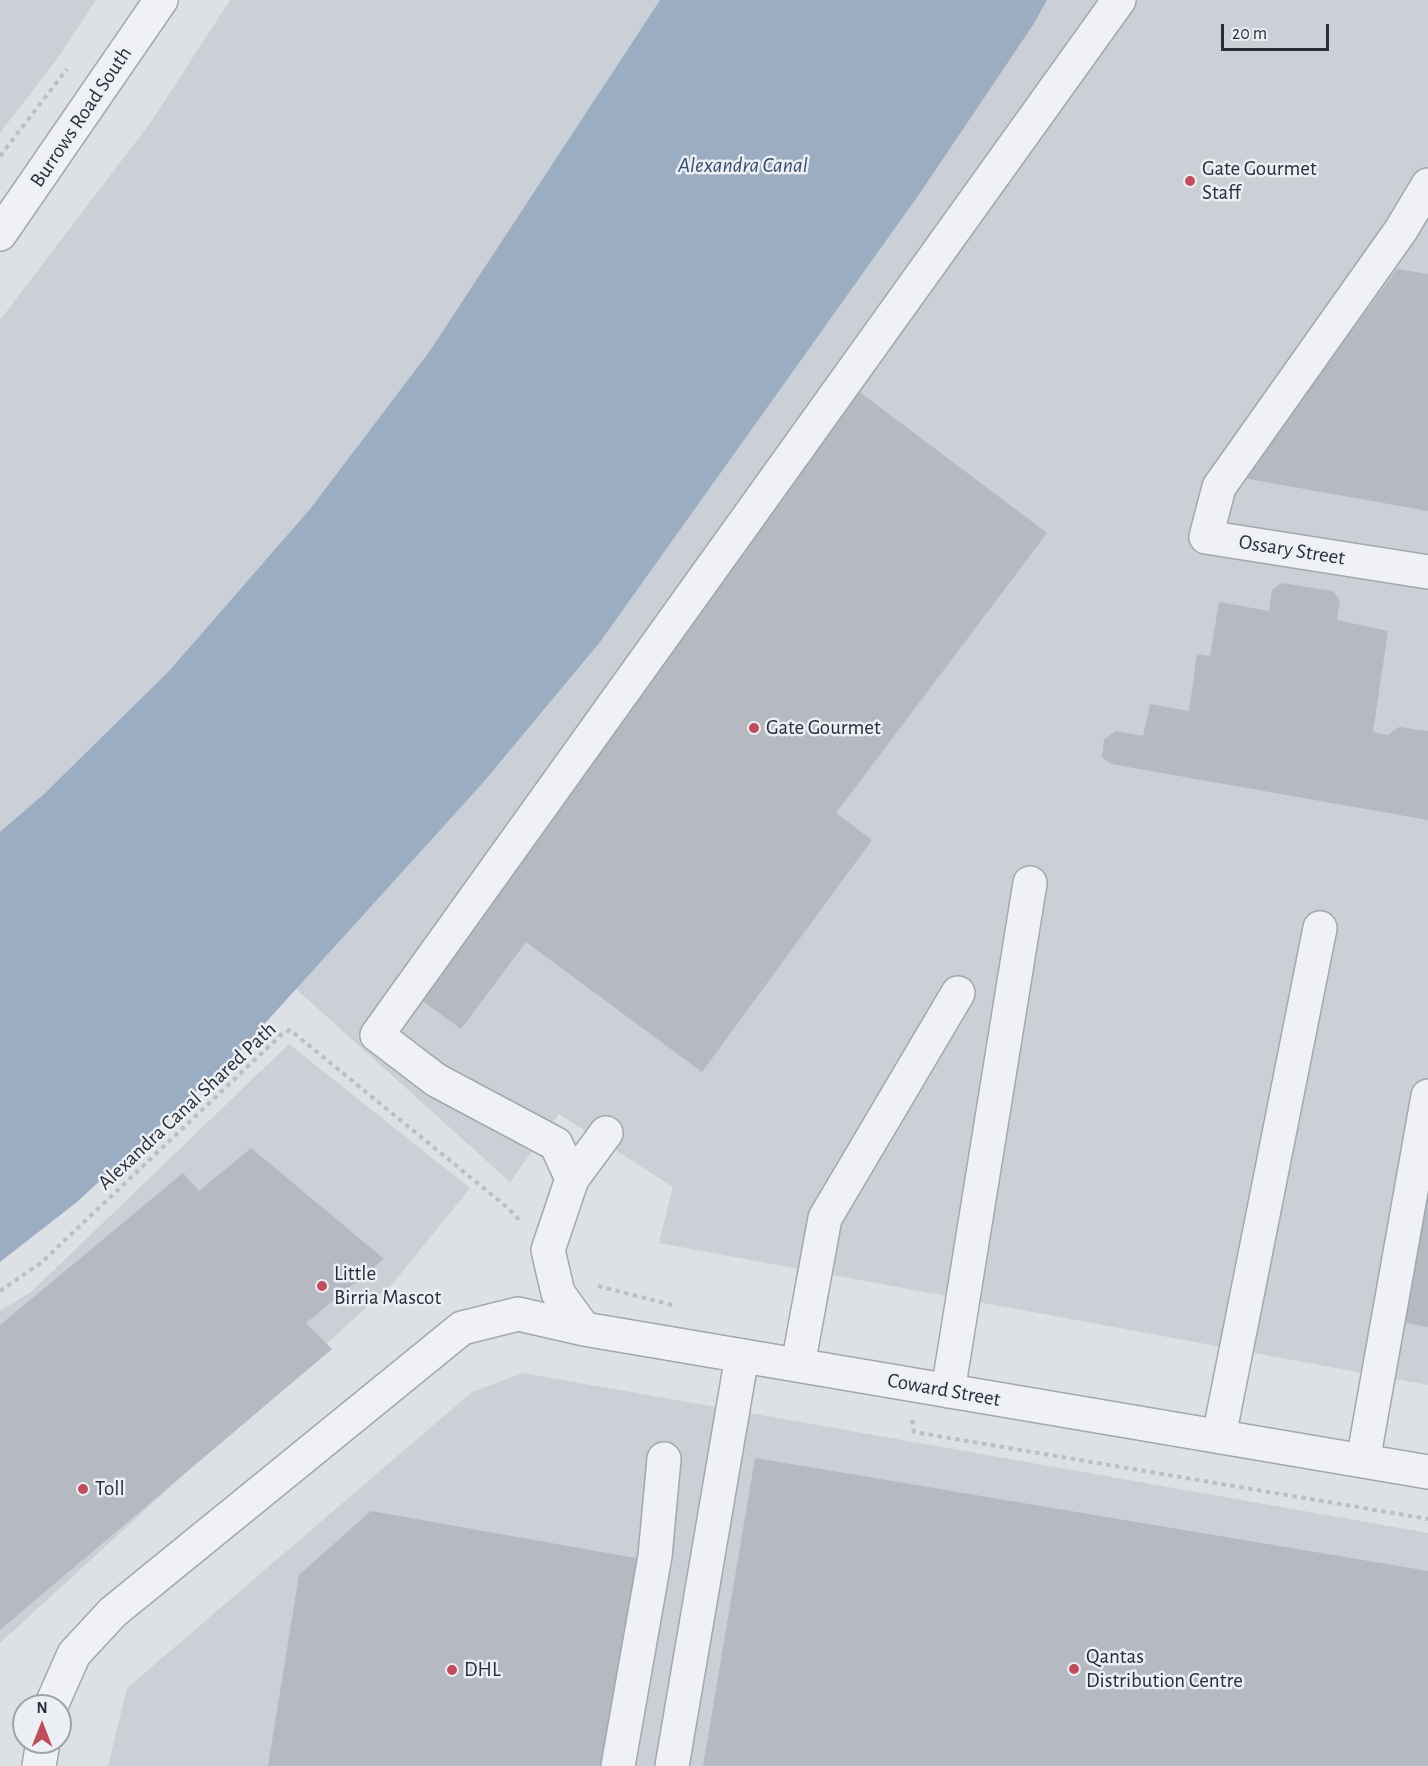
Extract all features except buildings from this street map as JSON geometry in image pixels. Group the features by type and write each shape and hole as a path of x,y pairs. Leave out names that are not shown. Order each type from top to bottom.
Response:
{"street":[{"name":"Burrows Road South","path":"0,234 161,0"},
{"path":"572,1179 556,1144 436,1080 376,1035 1119,0"},
{"name":"Ossary Street","path":"1428,185 1401,230 1219,487 1206,537 1428,572"},
{"path":"948,1391 1030,883"},
{"path":"1219,1436 1320,928"},
{"path":"798,1365 825,1218 958,993"},
{"path":"1363,1461 1428,1096"},
{"path":"584,1329 558,1293 548,1250 572,1179 606,1133"},
{"name":"Coward Street","path":"56,1694 74,1654 113,1612 462,1328 518,1314 584,1329 1428,1472"},
{"path":"672,1766 742,1356"},
{"path":"618,1766 655,1556 664,1460"}],"path":[{"name":"Burrows Road South","path":"0,156 73,62"},
{"name":"Alexandra Canal Shared Path","path":"0,1291 42,1262 282,1034 290,1030 508,1208"},
{"path":"914,1432 1428,1519"}],"shaded area":[{"path":"0,0 96,0 60,55 0,133"},
{"path":"230,0 660,0 429,352 310,509 169,671 45,793 0,832 0,320 151,122"},
{"path":"1044,0 1428,0 1428,1385 659,1243 673,1187 559,1114 510,1182 295,988 481,785"},
{"name":"Toll","path":"289,1044 470,1188 394,1282 0,1643 0,1311 31,1292"},
{"path":"523,1373 1428,1533 1428,1766 108,1766 127,1688 472,1392"}],"water":[{"name":"Alexandra Canal","path":"660,0 1047,0 1033,25 920,193 600,642 481,785 239,1052 77,1202 0,1262 0,832 45,793 169,671 310,509 429,352"}],"place":[{"name":"Gate Gourmet Staff","path":"1190,181"},
{"name":"Gate Gourmet","path":"754,728"},
{"name":"Little Birria Mascot","path":"322,1286"},
{"name":"Toll","path":"83,1489"},
{"name":"Qantas Distribution Centre","path":"1074,1669"},
{"name":"DHL","path":"452,1670"}]}
